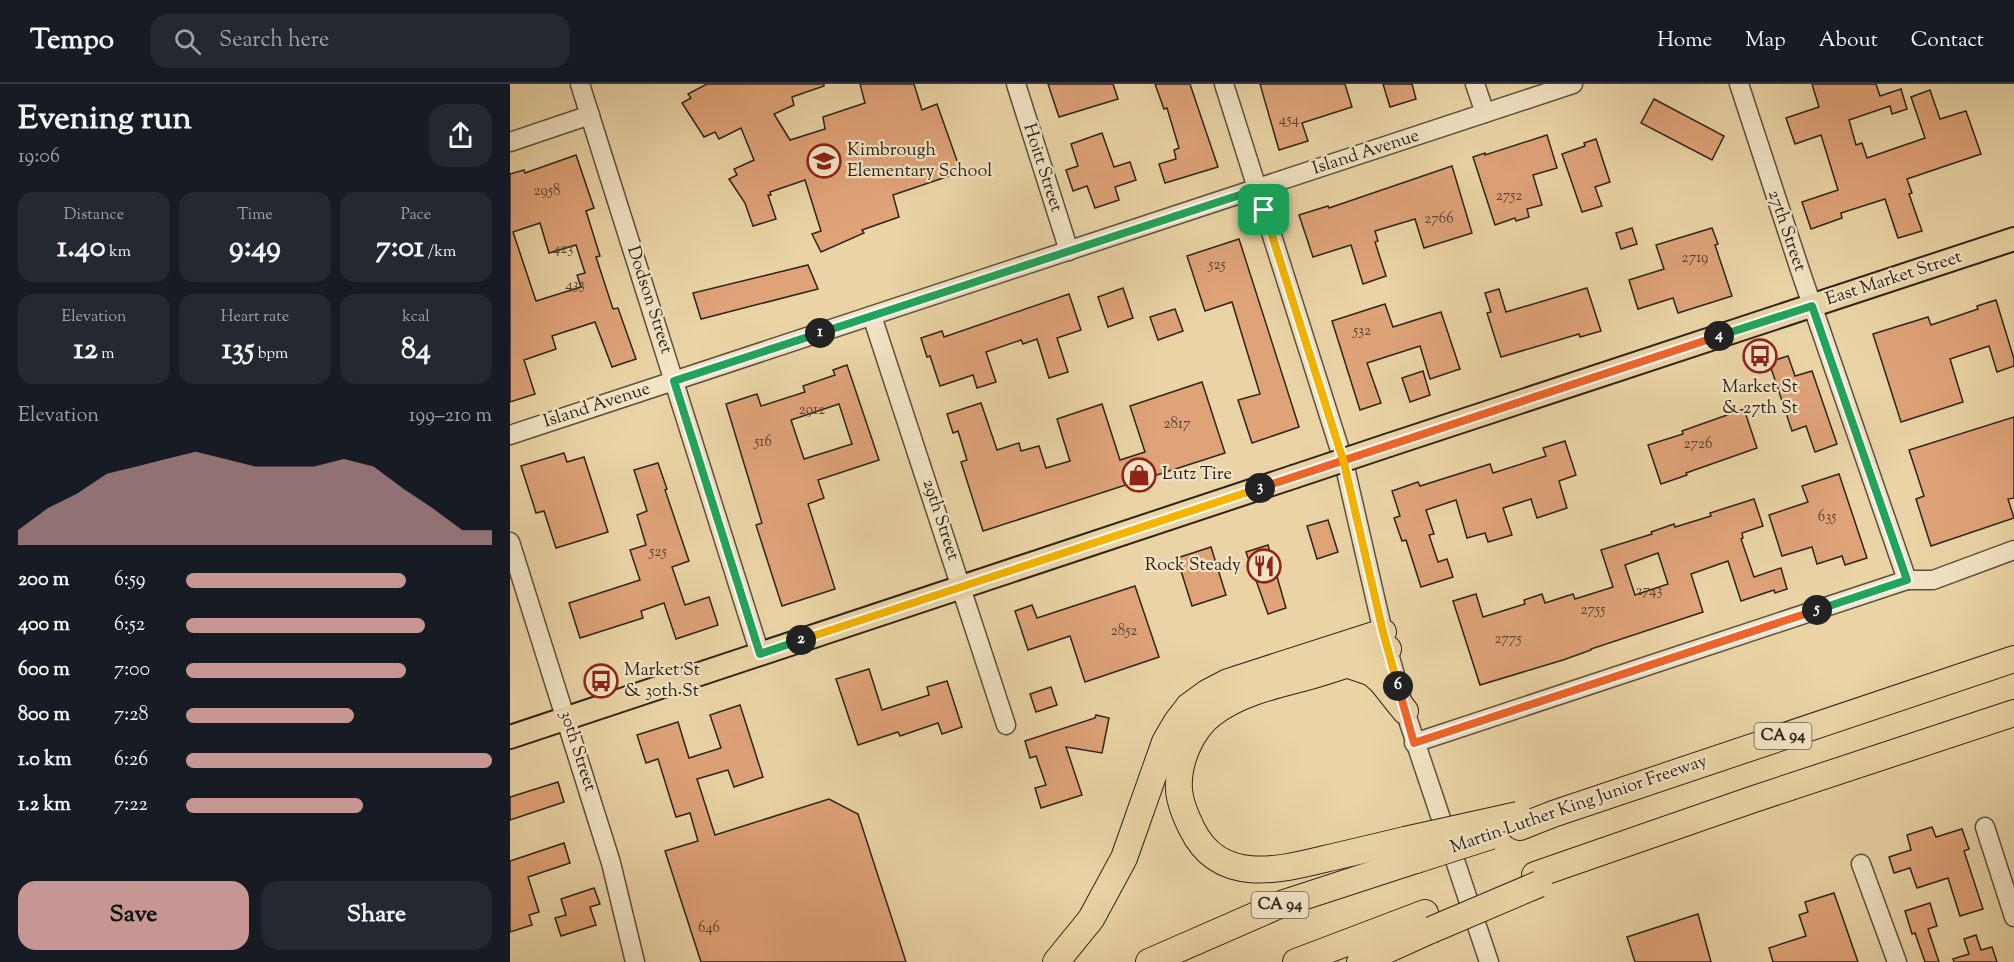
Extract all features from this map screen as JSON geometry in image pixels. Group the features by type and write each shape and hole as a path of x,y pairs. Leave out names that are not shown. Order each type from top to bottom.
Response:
{"highway":[{"path":"1385,641 1349,665 1251,693 1228,703 1210,715 1193,736 1182,761 1179,790 1185,815 1197,841 1213,856 1232,866 1251,870 1271,870 1410,850"},
{"path":"1056,962 1091,919 1124,858 1165,742 1189,706 1228,682 1385,641"},
{"name":"Martin Luther King Junior Freeway","path":"1149,962 1410,850 1553,814 2014,659"},
{"path":"1349,665 1372,673 1382,681 1404,711"},
{"path":"1296,962 1428,922 1645,837 2014,713"},
{"path":"1360,962 1428,922"}],"main road":[{"name":"East Market Street","path":"510,737 2014,239"}],"street":[{"name":"Dodson Street","path":"580,84 760,654"},
{"name":"Hoitt Street","path":"1016,84 1069,251"},
{"path":"1224,84 1344,463 1385,641 1404,711 1489,962"},
{"path":"1476,84 1485,113"},
{"name":"Island Avenue","path":"510,435 1573,84"},
{"name":"27th Street","path":"1739,84 1812,306 1907,580"},
{"path":"510,142 590,115"},
{"name":"29th Street","path":"872,316 1006,725"},
{"name":"30th Street","path":"510,542 611,863 635,962"},
{"path":"1414,743 1907,580 1933,580 2014,550"},
{"path":"1985,827 2014,917"},
{"path":"1861,864 1897,962"}],"building":[{"path":"707,84 824,84 824,86 792,97 794,105 774,114 790,140 825,129 823,117 865,103 860,84 914,84 922,110 937,104 961,172 893,195 899,217 862,230 864,233 821,252 812,234 821,231 805,180 770,192 771,195 768,195 776,219 753,226 745,203 729,179 737,175 734,169 754,160 741,128 719,139 715,132 704,137 682,103 691,98 688,94"},
{"path":"1048,84 1113,84 1118,99 1059,117"},
{"path":"1155,84 1190,84 1218,167 1165,183 1159,164 1176,159 1174,150 1179,148 1167,108 1164,109"},
{"path":"1260,84 1345,84 1352,107 1302,123 1308,141 1279,150"},
{"path":"1383,84 1412,84 1416,99 1390,107"},
{"path":"1812,84 1876,84 1880,96 1901,89 1907,109 1892,114 1890,106 1849,120 1856,145 1862,143 1867,158 1925,138 1911,97 1930,90 1940,119 1966,111 1981,154 1907,179 1912,193 1909,194 1922,231 1898,238 1885,199 1841,213 1842,218 1811,229 1802,202 1838,190 1821,135 1795,144 1786,118 1819,107"},
{"path":"1654,99 1724,136 1712,160 1641,123"},
{"path":"1102,133 1114,167 1130,162 1136,180 1115,187 1119,200 1095,208 1087,186 1073,191 1066,170 1078,166 1071,144"},
{"path":"1547,135 1557,168 1533,175 1542,205 1527,209 1529,217 1516,221 1515,218 1495,225 1473,157"},
{"path":"1596,139 1610,182 1595,187 1602,206 1582,212 1562,154 1585,146 1584,143"},
{"path":"576,155 594,208 586,211 600,256 596,257 613,309 618,308 636,359 612,367 595,322 552,336 556,349 524,360 535,394 510,402 510,174 524,170 525,173","holes":["540,223 549,253 576,245 585,273 577,275 581,287 536,301 513,232"]},
{"path":"1452,166 1472,233 1424,248 1415,219 1375,231 1378,241 1375,242 1386,276 1363,284 1351,245 1313,257 1299,215 1328,206 1329,208"},
{"path":"1632,228 1637,244 1621,249 1616,233"},
{"path":"1712,228 1718,244 1715,245 1732,296 1678,313 1673,298 1638,309 1629,280 1664,269 1656,245"},
{"path":"1239,239 1299,427 1252,443 1238,400 1260,394 1232,302 1205,311 1187,256"},
{"path":"808,265 818,289 701,319 693,293"},
{"path":"1123,288 1133,318 1108,327 1098,297"},
{"path":"1587,288 1601,331 1580,337 1579,334 1501,357 1487,313 1491,312 1485,293 1499,289 1506,312"},
{"path":"1069,294 1081,330 1057,338 1068,372 1049,378 1037,339 1023,344 1021,340 986,352 996,382 977,388 973,375 940,386 921,338 942,331 944,337"},
{"path":"1996,300 2014,359 2014,366 1997,372 1989,346 1950,359 1963,402 1901,422 1873,334 1928,317 1931,325 1978,309 1977,306"},
{"path":"1385,304 1393,327 1441,312 1460,369 1430,379 1420,346 1367,363 1381,403 1360,410 1332,321"},
{"path":"1175,309 1183,331 1158,340 1150,317"},
{"path":"1788,356 1795,376 1812,371 1837,444 1815,452 1806,426 1792,431 1769,362"},
{"path":"847,365 879,460 818,480 824,498 808,504 835,589 782,606 756,525 762,523 726,404 757,394 761,406 805,392 803,386 835,375 833,370","holes":["839,404 852,444 804,459 791,420"]},
{"path":"1423,371 1430,395 1410,402 1402,378"},
{"path":"1202,382 1225,453 983,531 961,462 967,460 958,431 953,433 947,414 981,403 997,450 1019,443 1021,451 1039,446 1046,468 1070,461 1057,419 1102,404 1120,460 1145,452 1130,406"},
{"path":"1744,409 1757,448 1661,484 1648,445 1683,434 1682,431"},
{"path":"2014,417 2014,498 2008,499 2014,518 1931,546 1916,499 1924,496 1909,450"},
{"path":"1565,441 1576,475 1559,481 1567,508 1537,518 1531,499 1503,508 1512,535 1488,542 1485,533 1467,538 1456,500 1426,510 1434,534 1429,535 1438,562 1447,559 1453,577 1421,587 1406,540 1402,541 1394,518 1400,516 1392,491 1418,482 1420,486 1490,464 1493,473 1546,456 1543,448"},
{"path":"564,453 567,462 584,457 608,532 556,548 544,511 536,513 521,466"},
{"path":"658,463 689,561 672,567 685,605 709,597 718,625 676,639 664,603 641,611 643,618 580,638 569,603 640,580 630,550 646,545 637,515 647,511 634,470"},
{"path":"1839,474 1867,558 1845,565 1842,556 1817,564 1812,547 1782,556 1769,515 1808,502 1802,486"},
{"path":"1754,499 1763,526 1742,533 1743,538 1741,539 1754,577 1781,568 1787,589 1775,593 1774,590 1741,601 1728,561 1691,574 1703,612 1563,660 1480,685 1453,601 1476,594 1483,617 1525,604 1524,600 1542,594 1545,603 1573,594 1575,599 1613,587 1601,550 1652,534 1651,532 1674,524 1675,527 1711,516 1710,513","holes":["1658,553 1668,584 1635,595 1625,565"]},
{"path":"1328,520 1338,552 1317,559 1307,526"},
{"path":"1268,545 1286,608 1268,614 1246,552"},
{"path":"1211,547 1226,595 1192,606 1177,558"},
{"path":"1135,586 1159,657 1085,682 1070,636 1028,650 1015,611 1032,605 1037,618"},
{"path":"869,669 882,710 929,695 927,687 947,681 962,727 942,734 938,723 900,736 898,732 858,745 836,679"},
{"path":"1051,687 1057,705 1036,712 1030,694"},
{"path":"740,705 763,777 734,787 728,770 697,779 715,835 829,799 858,814 906,962 701,962 665,851 698,841 690,813 676,817 658,759 646,763 637,735 678,722 689,758 721,748 710,715"},
{"path":"1096,715 1109,718 1102,753 1066,747 1082,795 1041,808 1035,788 1046,785 1036,756 1030,758 1025,741 1095,718"},
{"path":"558,782 564,802 510,820 510,797"},
{"path":"1932,827 1936,837 1962,829 1969,849 1964,851 1983,909 1960,916 1948,878 1917,888 1910,868 1894,873 1889,857 1911,850 1907,835"},
{"path":"564,843 570,863 528,877 539,912 529,915 532,925 510,932 510,861"},
{"path":"594,888 600,904 590,907 596,925 561,936 555,918 566,915 561,899"},
{"path":"1834,893 1858,962 1773,962 1769,948 1806,936 1799,915 1808,912 1805,902"},
{"path":"1930,903 1937,926 1928,929 1939,962 1925,962 1915,933 1912,934 1905,911"},
{"path":"1698,914 1711,962 1635,962 1627,937"},
{"path":"1976,935 1981,950 1992,947 1997,962 1954,962 1953,959 1969,954 1964,939"}],"place":[{"name":"Kimbrough Elementary School","path":"824,161"},
{"name":"Market St & 27th St","path":"1760,356"},
{"name":"Lutz Tire","path":"1139,475"},
{"name":"Rock Steady","path":"1264,566"},
{"name":"Market St & 30th St","path":"601,681"}],"route":[{"path":"1264,210 1258,189 674,381 760,654 1261,488 1341,461 1389,445 1473,417 1812,306 1907,580 1414,743 1383,632 1344,463 1322,393 1299,323 1264,210"}]}
